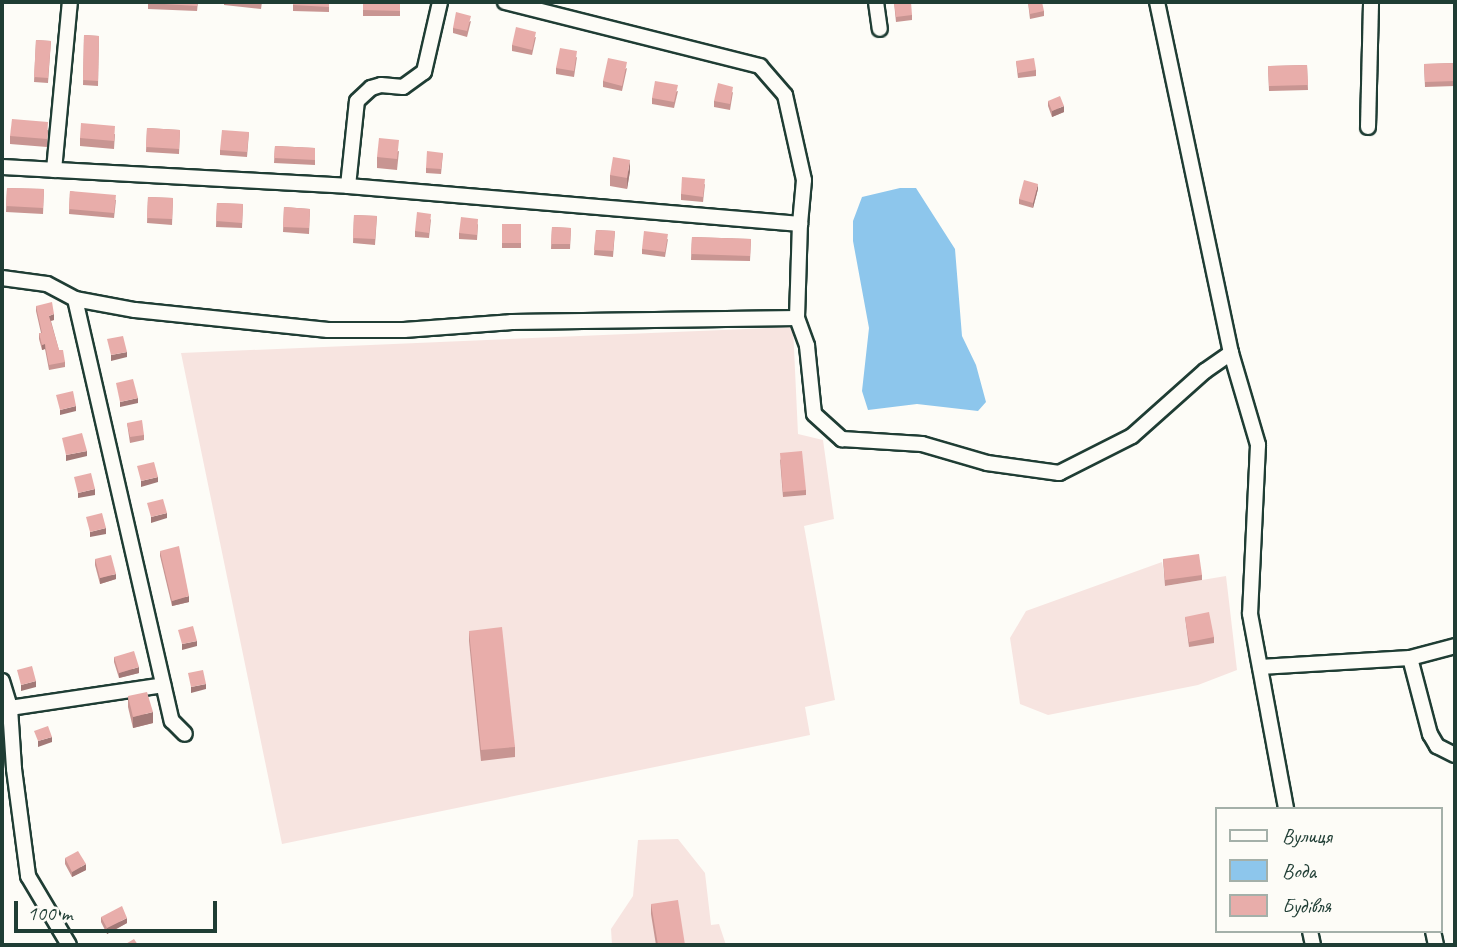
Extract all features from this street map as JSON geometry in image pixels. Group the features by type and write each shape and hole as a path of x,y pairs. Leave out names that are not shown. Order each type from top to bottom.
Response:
{"street":[{"path":"54,170 70,2"},
{"path":"348,186 357,101 371,88 381,85 403,87 424,72 440,2"},
{"path":"505,2 760,66 785,95 804,180 797,318 807,346 814,414 842,439 922,444 987,463 1059,474 1132,436 1205,371 1231,353"},
{"path":"876,2 880,29"},
{"path":"1157,2 1231,353 1254,423 1258,445 1250,614 1286,807"},
{"path":"1368,127 1371,2"},
{"path":"2,167 348,186 800,224"},
{"path":"2,278 47,285 75,299 135,310 328,330 404,330 512,322 797,318"},
{"path":"75,299 172,721 186,734"},
{"path":"1260,667 1410,658 1455,646"},
{"path":"1410,658 1430,734 1437,746 1455,755"},
{"path":"2,681 10,708 14,769 28,876 69,945"},
{"path":"10,708 163,685"}],"shaded area":[{"path":"793,327 798,434 823,440 834,519 804,526 835,700 805,707 810,735 282,844 181,353"},
{"path":"1162,562 1166,586 1226,576 1237,670 1198,685 1048,715 1020,704 1010,638 1026,611"},
{"path":"678,839 705,873 711,925 719,924 726,945 612,945 611,929 633,896 638,840"}],"water":[{"path":"900,188 916,188 955,249 962,336 976,365 986,402 978,411 917,404 868,410 862,391 869,328 853,241 853,221 862,197"}],"building":[{"path":"197,2 197,6 148,3"},
{"path":"293,2 329,2 329,7 293,5"},
{"path":"363,2 400,2 400,11 363,10"},
{"path":"894,2 911,2 912,15 896,17"},
{"path":"1028,2 1042,2 1044,11 1030,14"},
{"path":"456,12 471,16 467,31 453,28"},
{"path":"516,27 536,32 532,50 512,45"},
{"path":"84,35 99,36 98,81 83,80"},
{"path":"36,40 51,41 48,78 34,77"},
{"path":"560,48 577,51 574,71 556,68"},
{"path":"608,58 627,62 622,86 603,81"},
{"path":"1034,58 1036,70 1018,73 1016,61"},
{"path":"1455,63 1455,81 1425,82 1424,64"},
{"path":"1307,65 1308,85 1269,86 1268,66"},
{"path":"655,81 678,85 674,102 652,98"},
{"path":"718,83 733,87 730,104 714,101"},
{"path":"1060,96 1064,106 1052,111 1048,101"},
{"path":"12,119 48,122 47,139 10,136"},
{"path":"81,123 115,126 114,141 80,138"},
{"path":"147,128 180,130 179,149 146,147"},
{"path":"222,130 249,132 247,152 220,150"},
{"path":"379,138 399,140 397,159 377,157"},
{"path":"275,146 315,148 315,160 274,158"},
{"path":"427,151 443,153 441,169 426,168"},
{"path":"613,157 630,160 627,178 610,175"},
{"path":"682,177 705,179 703,197 681,194"},
{"path":"1024,180 1038,184 1033,203 1019,199"},
{"path":"7,188 44,189 43,208 6,206"},
{"path":"70,191 116,195 114,213 69,209"},
{"path":"148,197 173,198 172,219 147,218"},
{"path":"217,203 243,204 242,223 216,221"},
{"path":"284,207 310,209 309,228 283,227"},
{"path":"417,212 431,214 429,233 415,231"},
{"path":"354,215 377,216 375,239 353,238"},
{"path":"461,217 478,219 477,235 459,233"},
{"path":"502,224 521,224 521,243 502,243"},
{"path":"552,227 571,228 570,244 551,244"},
{"path":"596,230 615,231 613,251 594,250"},
{"path":"644,231 668,234 665,252 642,249"},
{"path":"692,237 751,239 750,256 691,254"},
{"path":"52,302 54,314 49,316 65,362 49,365 45,344 42,345 39,333 42,333 36,306"},
{"path":"123,336 127,352 111,355 107,339"},
{"path":"133,379 138,398 120,402 116,383"},
{"path":"73,391 76,406 60,410 56,395"},
{"path":"142,420 144,435 130,437 127,423"},
{"path":"82,433 87,451 66,455 62,438"},
{"path":"802,451 806,490 783,492 780,453"},
{"path":"154,462 158,477 141,481 137,466"},
{"path":"91,473 95,489 78,493 74,477"},
{"path":"163,499 167,513 151,517 147,503"},
{"path":"102,513 106,528 90,532 86,517"},
{"path":"179,546 189,596 172,601 160,551"},
{"path":"1199,554 1202,575 1165,580 1163,559"},
{"path":"111,555 116,574 100,578 95,559"},
{"path":"1209,612 1214,637 1189,642 1185,617"},
{"path":"193,626 197,641 182,644 178,630"},
{"path":"502,627 515,747 481,750 469,631"},
{"path":"134,651 139,667 119,673 114,657"},
{"path":"32,666 36,681 21,685 17,670"},
{"path":"203,670 206,684 191,687 188,673"},
{"path":"147,692 153,712 133,717 128,696"},
{"path":"48,726 52,737 38,741 34,731"},
{"path":"78,851 86,864 72,872 65,858"},
{"path":"678,900 685,945 658,945 651,904"},
{"path":"122,906 127,918 107,928 101,917"},
{"path":"134,939 138,945 124,945"}]}
